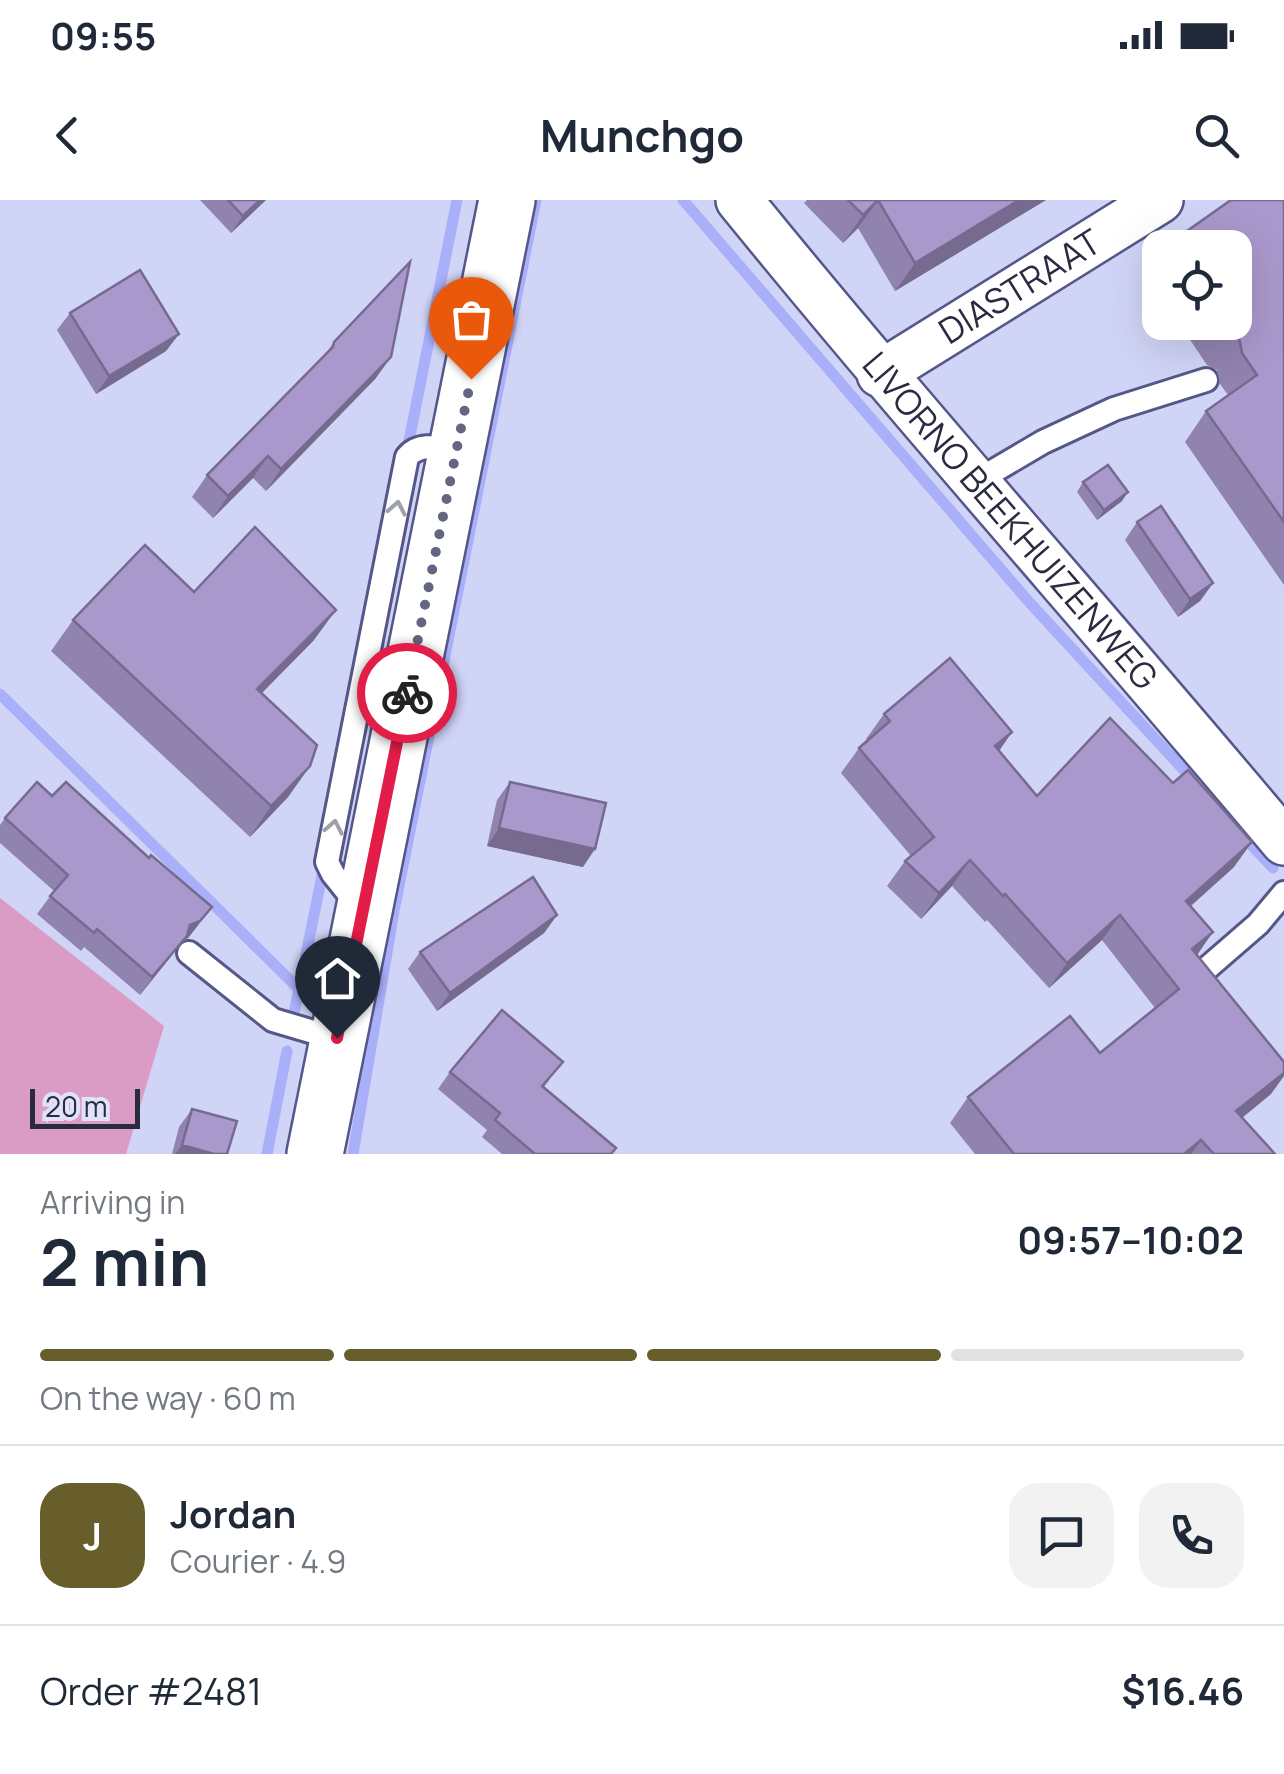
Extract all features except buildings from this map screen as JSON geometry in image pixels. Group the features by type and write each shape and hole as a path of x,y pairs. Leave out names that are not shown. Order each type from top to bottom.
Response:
{"street":[{"path":"315,1154 507,200"},
{"name":"LIVORNO BEEKHUIZENWEG","path":"739,200 880,374 1284,842"},
{"name":"DIASTRAAT","path":"880,374 1160,200"}],"lane":[{"path":"975,482 1043,442 1114,408 1206,380"},
{"path":"1198,976 1258,924 1284,893"},
{"path":"189,953 273,1020 337,1038"}],"shaded area":[{"path":"0,898 164,1026 126,1154 0,1154"}],"waterway":[{"path":"406,456 457,200"},
{"path":"353,1154 394,911 536,200"},
{"path":"683,200 1030,603 1193,780"},
{"path":"0,694 299,989"},
{"path":"1242,835 1273,868"},
{"path":"294,1013 324,866"},
{"path":"267,1154 287,1051"}],"way so far":[{"path":"407,693 471,379"}],"route":[{"path":"337,1038 407,693"}]}
